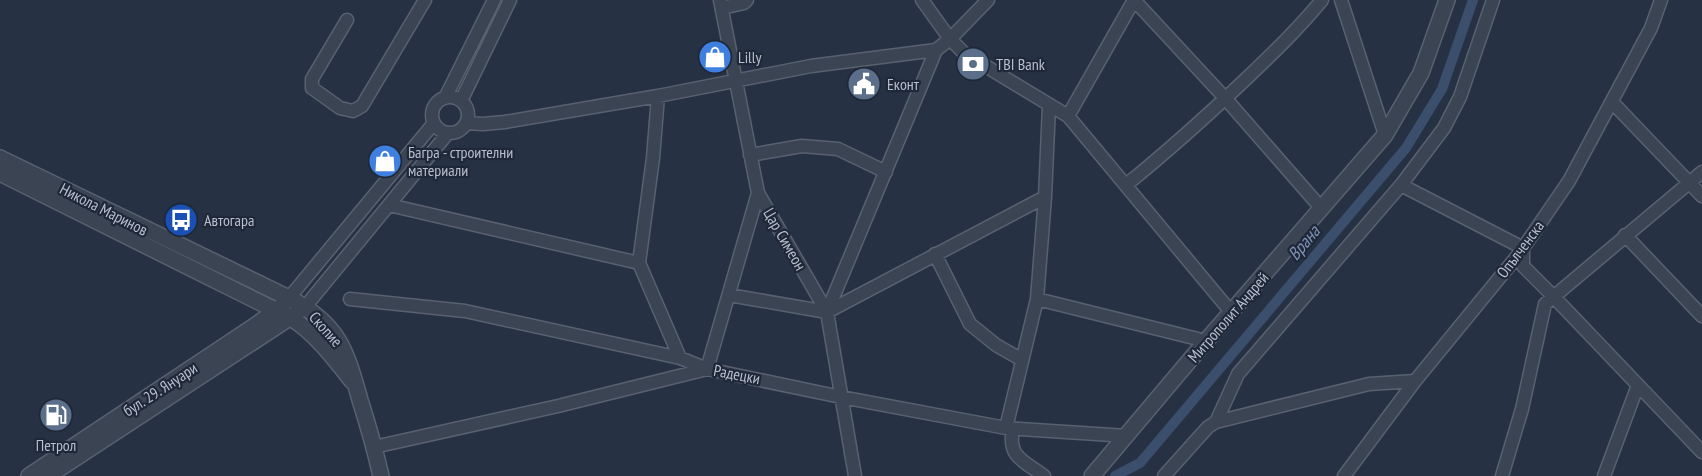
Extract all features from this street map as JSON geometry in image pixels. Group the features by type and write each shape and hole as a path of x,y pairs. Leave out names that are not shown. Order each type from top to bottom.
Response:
{"street":[{"path":"347,20 312,79 312,88 340,108 353,111 362,106 426,0"},
{"path":"445,98 455,98 461,101 468,113 466,123 459,131 448,133 437,128 433,111 435,105 445,98 494,0"},
{"path":"461,101 510,0"},
{"path":"721,4 744,3 747,0"},
{"path":"922,0 950,39 964,53 1068,116 1231,312"},
{"path":"828,312 936,50 988,0"},
{"path":"1068,116 1134,0 1225,98 1322,209"},
{"path":"1126,185 1168,151 1225,98 1301,26 1322,0"},
{"path":"1341,0 1385,135"},
{"name":"Митрополит Андрей","path":"1092,476 1385,135 1421,73 1447,0"},
{"path":"1216,422 1238,374 1401,185 1444,129 1460,97 1492,0"},
{"name":"Опълченска","path":"1344,476 1415,381 1523,248 1569,181 1651,28 1661,0"},
{"name":"Цар Симеон","path":"721,4 758,193 828,312 855,476"},
{"path":"466,123 505,122 658,96 811,66 936,50"},
{"path":"658,96 648,201 639,263 680,358"},
{"path":"1612,102 1702,196"},
{"path":"1044,476 1012,451 1009,429 1037,298 1049,106"},
{"path":"289,298 434,123"},
{"path":"305,307 448,133"},
{"path":"750,155 802,146 838,149 886,172"},
{"name":"Никола Маринов","path":"0,158 305,307"},
{"path":"1502,476 1522,409 1545,304 1702,172"},
{"name":"Никола Маринов","path":"0,173 291,318"},
{"path":"1401,185 1523,248 1523,267 1702,452"},
{"path":"374,447 558,406 707,369 758,193"},
{"path":"729,295 828,312 1045,197"},
{"path":"389,205 639,263"},
{"path":"1625,235 1702,316"},
{"path":"935,254 970,324 996,345 1022,360"},
{"path":"245,294 251,303 256,326"},
{"name":"бул. 29. Януари","path":"29,476 256,326 289,298"},
{"name":"Радецки","path":"351,298 465,311 680,358 707,369 1009,429 1127,436"},
{"path":"1037,298 1206,341"},
{"name":"бул. 29. Януари","path":"48,476 305,307"},
{"name":"Скопие","path":"305,307 319,317 346,353 381,476"},
{"name":"Скопие","path":"291,318 322,344 356,386"},
{"path":"1164,476 1208,427 1216,422 1369,384 1415,381"},
{"path":"1604,476 1638,385"}],"waterway":[{"name":"Врана","path":"1115,476 1140,463 1406,148 1442,89 1473,0"}],"place":[{"name":"Lilly","path":"715,57"},
{"name":"TBI Bank","path":"973,64"},
{"name":"Еконт","path":"864,84"},
{"name":"Багра - строителни материали","path":"385,161"},
{"name":"Автогара","path":"181,220"},
{"name":"Петрол","path":"56,415"}]}
